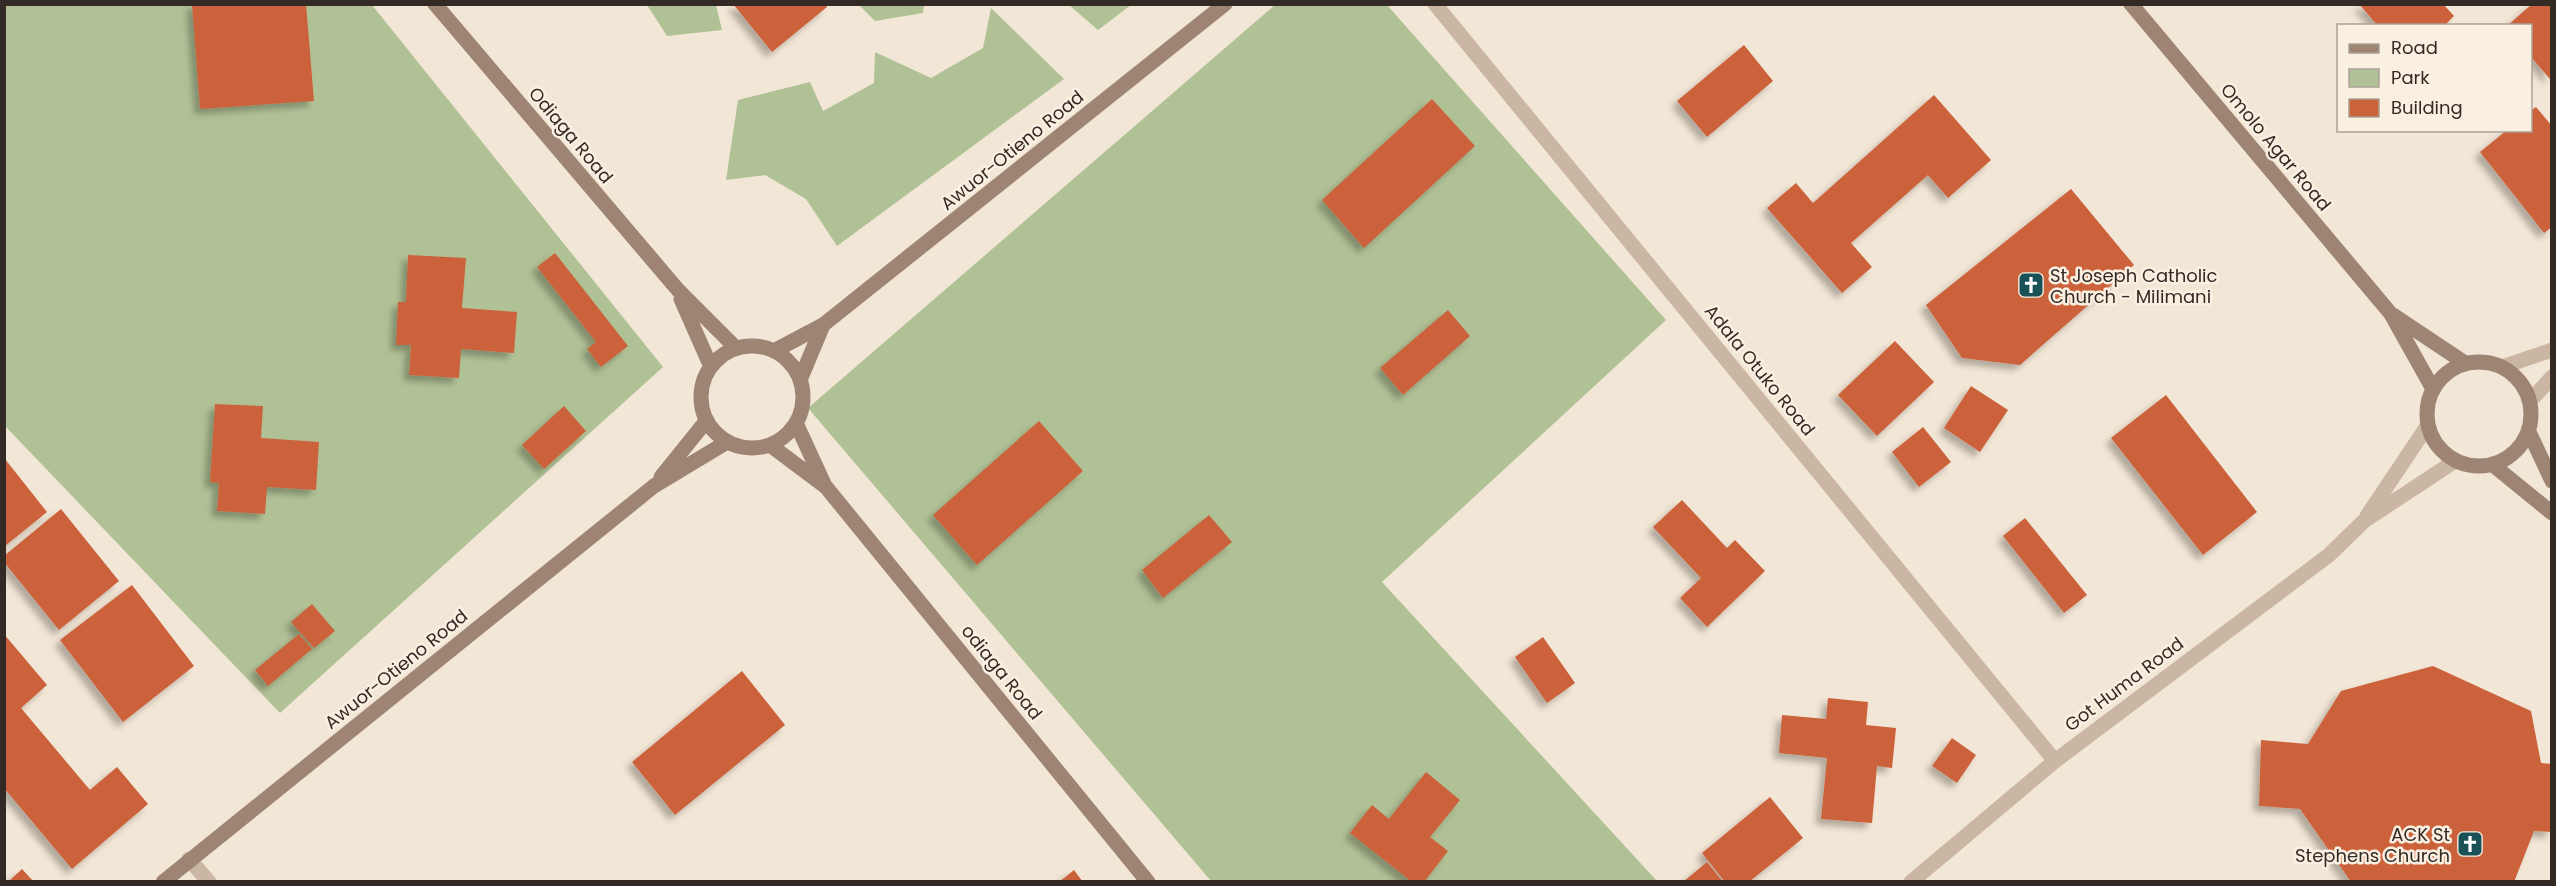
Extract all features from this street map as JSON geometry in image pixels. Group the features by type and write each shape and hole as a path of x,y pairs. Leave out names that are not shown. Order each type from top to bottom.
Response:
{"main road":[{"name":"Odiaga Road","path":"435,4 678,290 736,348"},
{"name":"Awuor-Otieno Road","path":"774,351 823,325 1225,4"},
{"name":"Omolo Agar Road","path":"2131,4 2391,314 2433,389"},
{"name":"Odiaga Road","path":"678,290 711,367"},
{"name":"Omolo Agar Road","path":"2391,314 2465,363"},
{"name":"Awuor-Otieno Road","path":"796,423 802,402 800,380 823,325"},
{"path":"800,380 790,363 774,351 762,346 736,348 722,356 711,367 703,383 701,402 707,420 715,432 727,442 741,447 756,448 770,445 785,436 796,423 825,487"},
{"path":"2490,362 2502,367 2514,375 2524,387 2530,400 2529,432 2515,453 2493,465 2480,468 2467,466 2442,453 2433,440 2428,425 2427,406 2433,389 2452,369 2465,363 2490,362"},
{"name":"Awuor-Otieno Road","path":"654,486 707,420"},
{"path":"2529,432 2552,481"},
{"name":"Awuor-Otieno Road","path":"163,882 654,486 727,442"},
{"path":"770,445 825,487"},
{"path":"2493,465 2552,513"},
{"name":"odiaga Road","path":"825,487 1148,882"}],"street":[{"name":"Adala Otuko Road","path":"1435,4 2055,761"},
{"path":"2502,367 2552,350"},
{"path":"2530,400 2552,377"},
{"name":"Got Huma Road","path":"2364,521 2428,425"},
{"name":"Got Huma Road","path":"1911,882 2055,761 2329,555 2364,521 2455,461"},
{"path":"189,859 209,882"}],"green space":[{"path":"5,5 372,5 663,367 280,713 5,426"},
{"path":"647,5 716,5 722,30 667,36"},
{"path":"859,5 924,5 923,13 875,21"},
{"path":"1069,5 1131,5 1098,30"},
{"path":"1275,5 1387,5 1666,320 1382,582 1657,881 1211,881 808,408"},
{"path":"991,8 1064,79 837,246 806,199 765,175 726,180 738,100 810,82 823,111 874,83 875,52 931,78 983,48"}],"building":[{"path":"192,4 306,4 314,101 200,109"},
{"path":"733,4 825,4 827,7 772,52"},
{"path":"2359,4 2443,4 2454,16 2446,24 2376,24"},
{"path":"2532,4 2552,4 2550,79 2532,58 2532,24 2509,24"},
{"path":"1744,45 1773,81 1707,137 1677,101"},
{"path":"1934,95 1991,160 1948,198 1928,175 1851,243 1872,267 1842,293 1767,208 1796,183 1813,203"},
{"path":"1432,99 1475,146 1364,248 1322,200"},
{"path":"2536,107 2552,126 2552,227 2544,233 2480,152 2505,132 2532,132 2532,110"},
{"name":"St Joseph Catholic Church - Milimani","path":"2071,189 2134,265 2020,365 1962,358 1926,305"},
{"path":"555,253 628,346 601,367 587,349 596,342 537,267"},
{"path":"408,255 466,258 462,308 517,312 514,353 461,349 459,378 409,375 411,345 396,345 398,302 406,302"},
{"path":"1448,310 1470,336 1403,395 1380,368"},
{"path":"1895,341 1934,382 1877,436 1838,395"},
{"path":"1971,386 2008,410 1980,452 1944,428"},
{"path":"2166,395 2257,512 2203,555 2111,438"},
{"path":"215,404 263,406 261,438 319,442 316,490 267,487 265,514 217,511 219,483 210,482"},
{"path":"564,406 586,431 544,469 522,445"},
{"path":"1039,421 1083,471 977,565 933,515"},
{"path":"1923,427 1951,462 1919,487 1892,452"},
{"path":"5,459 47,512 5,546"},
{"path":"1682,500 1727,548 1735,540 1765,571 1707,627 1680,598 1701,578 1653,527"},
{"path":"61,509 119,581 59,630 4,562 4,556"},
{"path":"1209,515 1232,542 1163,598 1142,570"},
{"path":"2025,518 2087,595 2064,613 2003,536"},
{"path":"132,585 194,666 123,722 60,640"},
{"path":"312,604 335,631 314,648 291,622"},
{"path":"4,634 47,685 21,708 90,790 117,767 148,804 72,869 4,788"},
{"path":"299,634 312,649 268,686 255,670"},
{"path":"1543,637 1575,683 1547,703 1515,657"},
{"path":"2433,666 2531,711 2541,763 2552,764 2552,832 2534,831 2514,882 2351,882 2300,809 2259,806 2261,740 2308,744 2341,691"},
{"path":"742,671 785,725 675,815 632,762"},
{"path":"1828,698 1868,702 1866,725 1896,728 1892,768 1877,766 1872,823 1821,819 1827,758 1779,753 1782,715 1826,719"},
{"path":"1952,738 1976,755 1957,783 1932,766"},
{"path":"1426,772 1460,800 1430,837 1448,851 1424,882 1412,882 1350,833 1372,805 1389,819"},
{"path":"1770,797 1803,838 1749,882 1725,882 1702,853"},
{"path":"1707,862 1723,882 1683,882"},
{"path":"22,869 34,882 8,882"},
{"path":"1074,870 1083,882 1059,882"}],"place":[{"name":"St Joseph Catholic Church - Milimani","path":"2031,285"},
{"name":"ACK St Stephens Church","path":"2470,844"}]}
